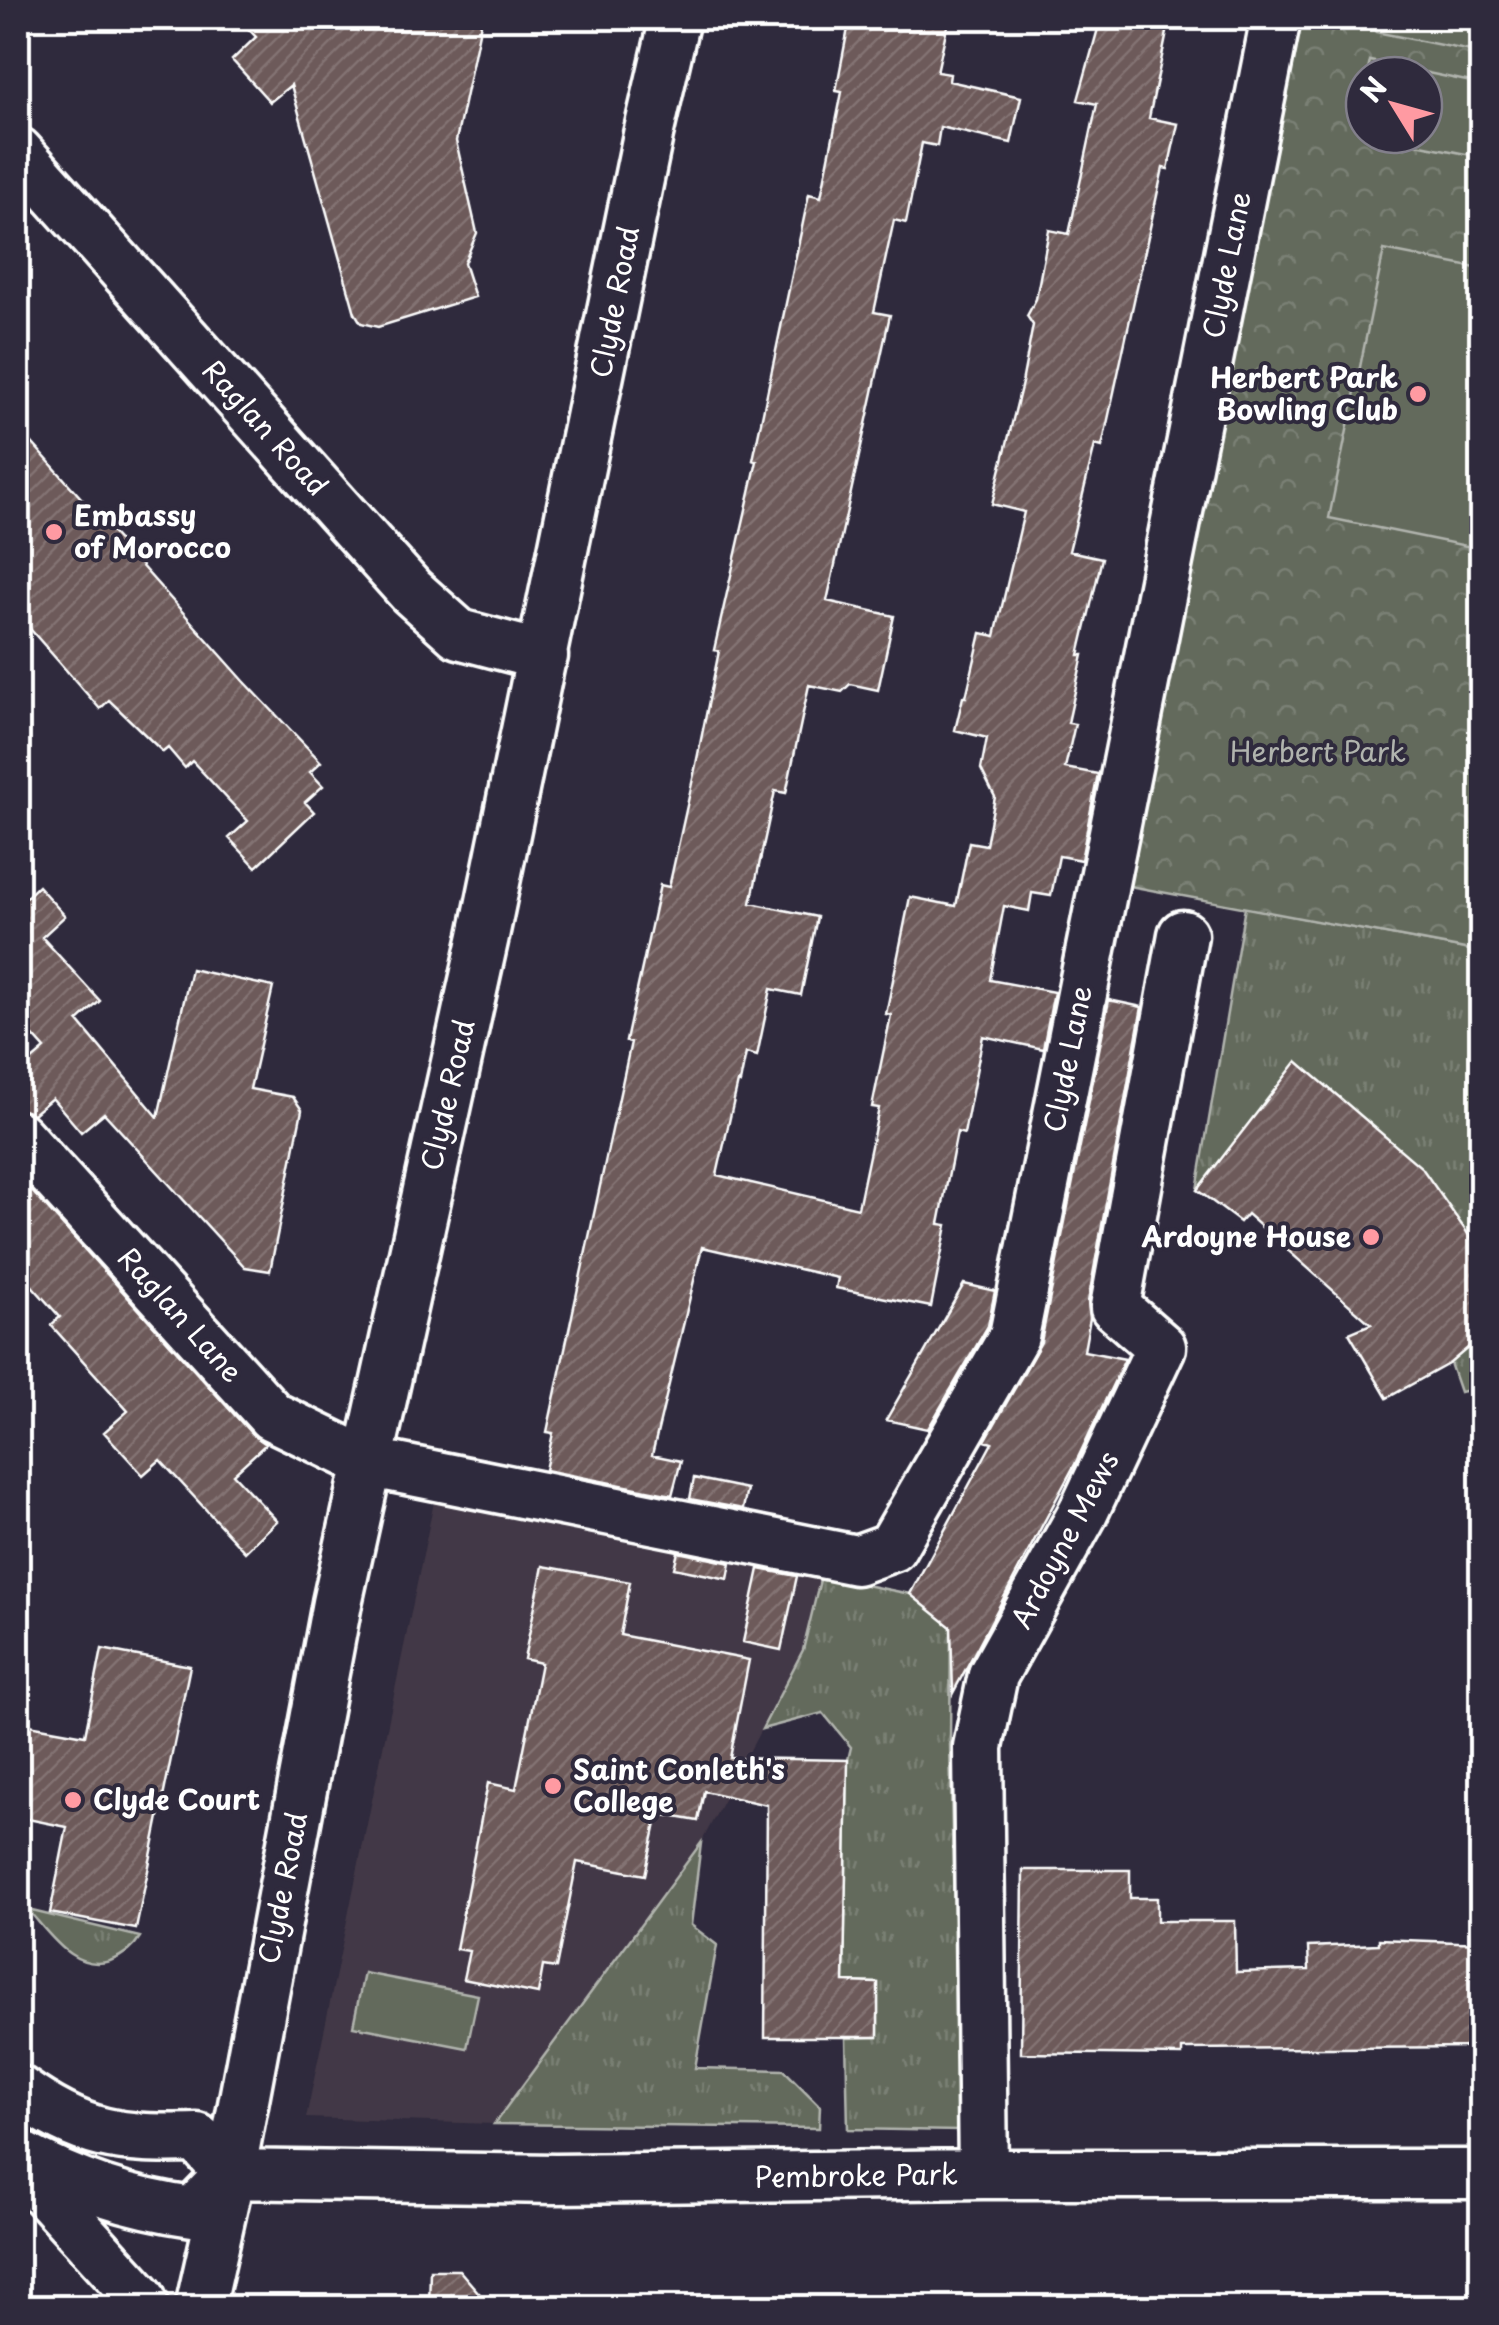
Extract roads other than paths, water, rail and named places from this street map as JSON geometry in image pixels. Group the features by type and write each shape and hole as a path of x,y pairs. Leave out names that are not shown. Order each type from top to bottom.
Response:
{"street":[{"name":"Clyde Road","path":"200,2308 230,2174 337,1603 480,953 675,18"},
{"name":"Clyde Lane","path":"367,1462 856,1560 892,1546 1014,1336 1276,18"},
{"name":"Raglan Road","path":"18,152 411,591 458,634 542,656"},
{"name":"Ardoyne Mews","path":"983,2174 978,1746 993,1675 1083,1513 1161,1347 1115,1307 1182,935"},
{"name":"Raglan Lane","path":"18,1136 272,1416 367,1462"},
{"path":"18,2090 83,2129 126,2139 198,2138 230,2174 193,2212 141,2204 64,2180 18,2154"},
{"path":"18,2163 140,2297 145,2308"},
{"name":"Pembroke Park","path":"230,2174 555,2179 1482,2174"}],"place":[{"name":"Herbert Park Bowling Club","path":"1418,394"},
{"name":"Embassy of Morocco","path":"54,532"},
{"name":"Ardoyne House","path":"1371,1237"},
{"name":"Saint Conleth's College","path":"553,1786"},
{"name":"Clyde Court","path":"73,1800"}],"park label":[{"name":"Herbert Park","path":"1318,752"}]}
